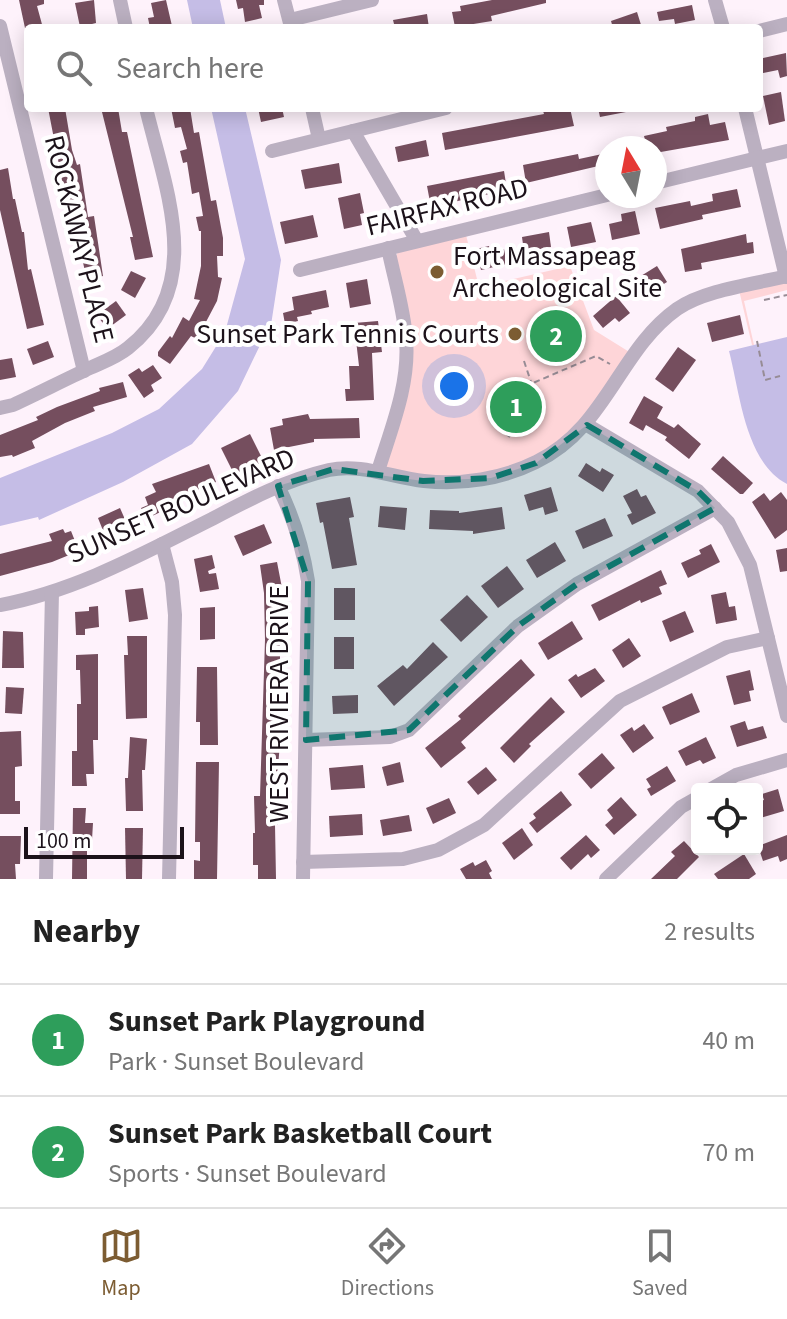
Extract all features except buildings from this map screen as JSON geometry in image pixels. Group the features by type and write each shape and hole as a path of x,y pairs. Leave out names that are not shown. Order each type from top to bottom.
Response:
{"street":[{"path":"120,0 125,24"},
{"path":"284,0 291,24 372,0"},
{"path":"715,0 722,24"},
{"path":"763,30 787,24"},
{"name":"ROCKAWAY PLACE","path":"0,26 84,371"},
{"path":"0,408 13,405 122,353 145,332 158,314 173,279 175,227 147,112"},
{"path":"313,112 319,139"},
{"path":"272,151 430,112"},
{"path":"746,112 786,277"},
{"path":"353,131 417,241"},
{"path":"667,180 787,151"},
{"name":"FAIRFAX ROAD","path":"300,270 595,198"},
{"path":"378,471 403,390 406,356 402,311 388,248"},
{"name":"SUNSET BOULEVARD","path":"0,605 52,592 95,576 278,486 334,469 378,471 423,481 464,482 491,478 536,463 558,450 587,425 657,327 689,302 786,277"},
{"path":"587,425 698,491 728,522 750,565 787,716"},
{"name":"WEST RIVIERA DRIVE","path":"278,486 290,510 308,581 303,879"},
{"path":"306,740 390,737 409,730 518,626 577,584 715,508"},
{"path":"162,544 172,582 175,615 169,879"},
{"path":"46,879 52,592"},
{"path":"303,862 403,859 438,850 484,825 620,701 727,647 768,638"},
{"path":"722,783 736,775 787,760"},
{"path":"606,879 681,807 691,801"}],"path":[{"path":"764,300 787,295"},
{"path":"757,341 765,380 780,376"},
{"path":"510,437 497,427 491,401 596,356 623,372"},
{"path":"524,361 532,384"}],"highlighted area":[{"path":"587,425 698,491 715,508 577,584 518,626 409,730 306,740 308,581 278,486 334,469 423,481 491,478 536,463"}],"shaded area":[{"path":"187,0 220,0 225,24 192,24"},
{"path":"212,112 246,112 281,260 269,338 263,339 238,391 192,444 123,482 39,520 38,517 0,526 0,478 112,433 159,409 202,369 225,332 245,259"},
{"path":"466,235 479,287 570,266 594,330 631,353 585,420 551,448 531,458 510,467 464,476 420,476 384,468 408,390 396,256 398,252"},
{"path":"787,278 787,290 744,301 752,345 739,290"},
{"path":"787,337 787,484 773,474 753,443 729,351"}],"place":[{"name":"Fort Massapeag Archeological Site","path":"437,272"},
{"name":"Sunset Park Tennis Courts","path":"515,334"},
{"name":"Sunset Park Basketball Court","path":"556,336"},
{"name":"Sunset Park Playground","path":"516,407"}]}
